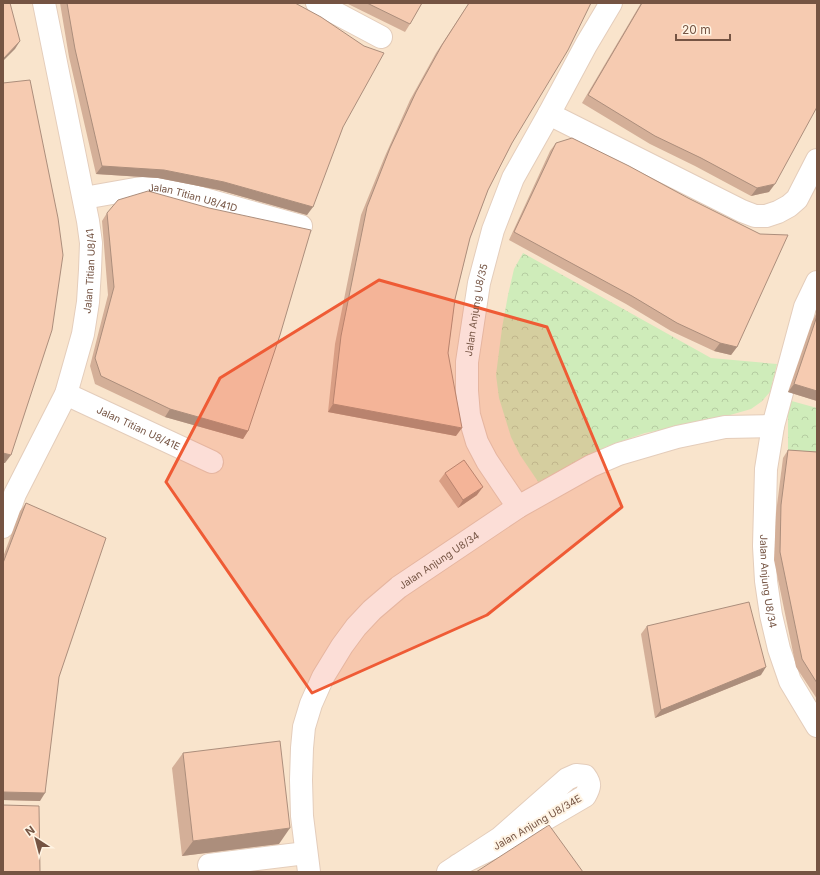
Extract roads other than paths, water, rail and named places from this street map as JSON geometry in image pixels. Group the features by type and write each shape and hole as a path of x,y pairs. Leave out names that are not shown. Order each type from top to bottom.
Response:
{"street":[{"name":"Jalan Titian U8/41","path":"3,527 9,492 66,394 83,334 90,270 91,244 88,221 44,3"},
{"path":"317,3 381,38"},
{"name":"Jalan Anjung U8/35","path":"518,507 477,442 469,415 467,391 468,362 480,284 493,230 513,178 586,45 611,3"},
{"path":"549,114 742,211 755,216 766,216 778,212 789,206 797,199 817,160"},
{"name":"Jalan Titian U8/41D","path":"84,198 155,187 301,226"},
{"name":"Jalan Anjung U8/34","path":"817,282 806,307 773,426 766,469 764,546 766,581 771,615 779,649 790,681 817,726"},
{"name":"Jalan Titian U8/41E","path":"66,394 212,462"},
{"name":"Jalan Anjung U8/34","path":"308,862 302,816 301,787 304,727 311,704 323,677 342,646 356,627 372,610 400,587 518,507 591,466 640,447 725,427 773,426"},
{"name":"Jalan Anjung U8/34E","path":"576,775 585,776 588,781 589,788 585,796 513,838 453,869 500,838 566,779 576,775"},
{"path":"209,865 308,862"}]}
